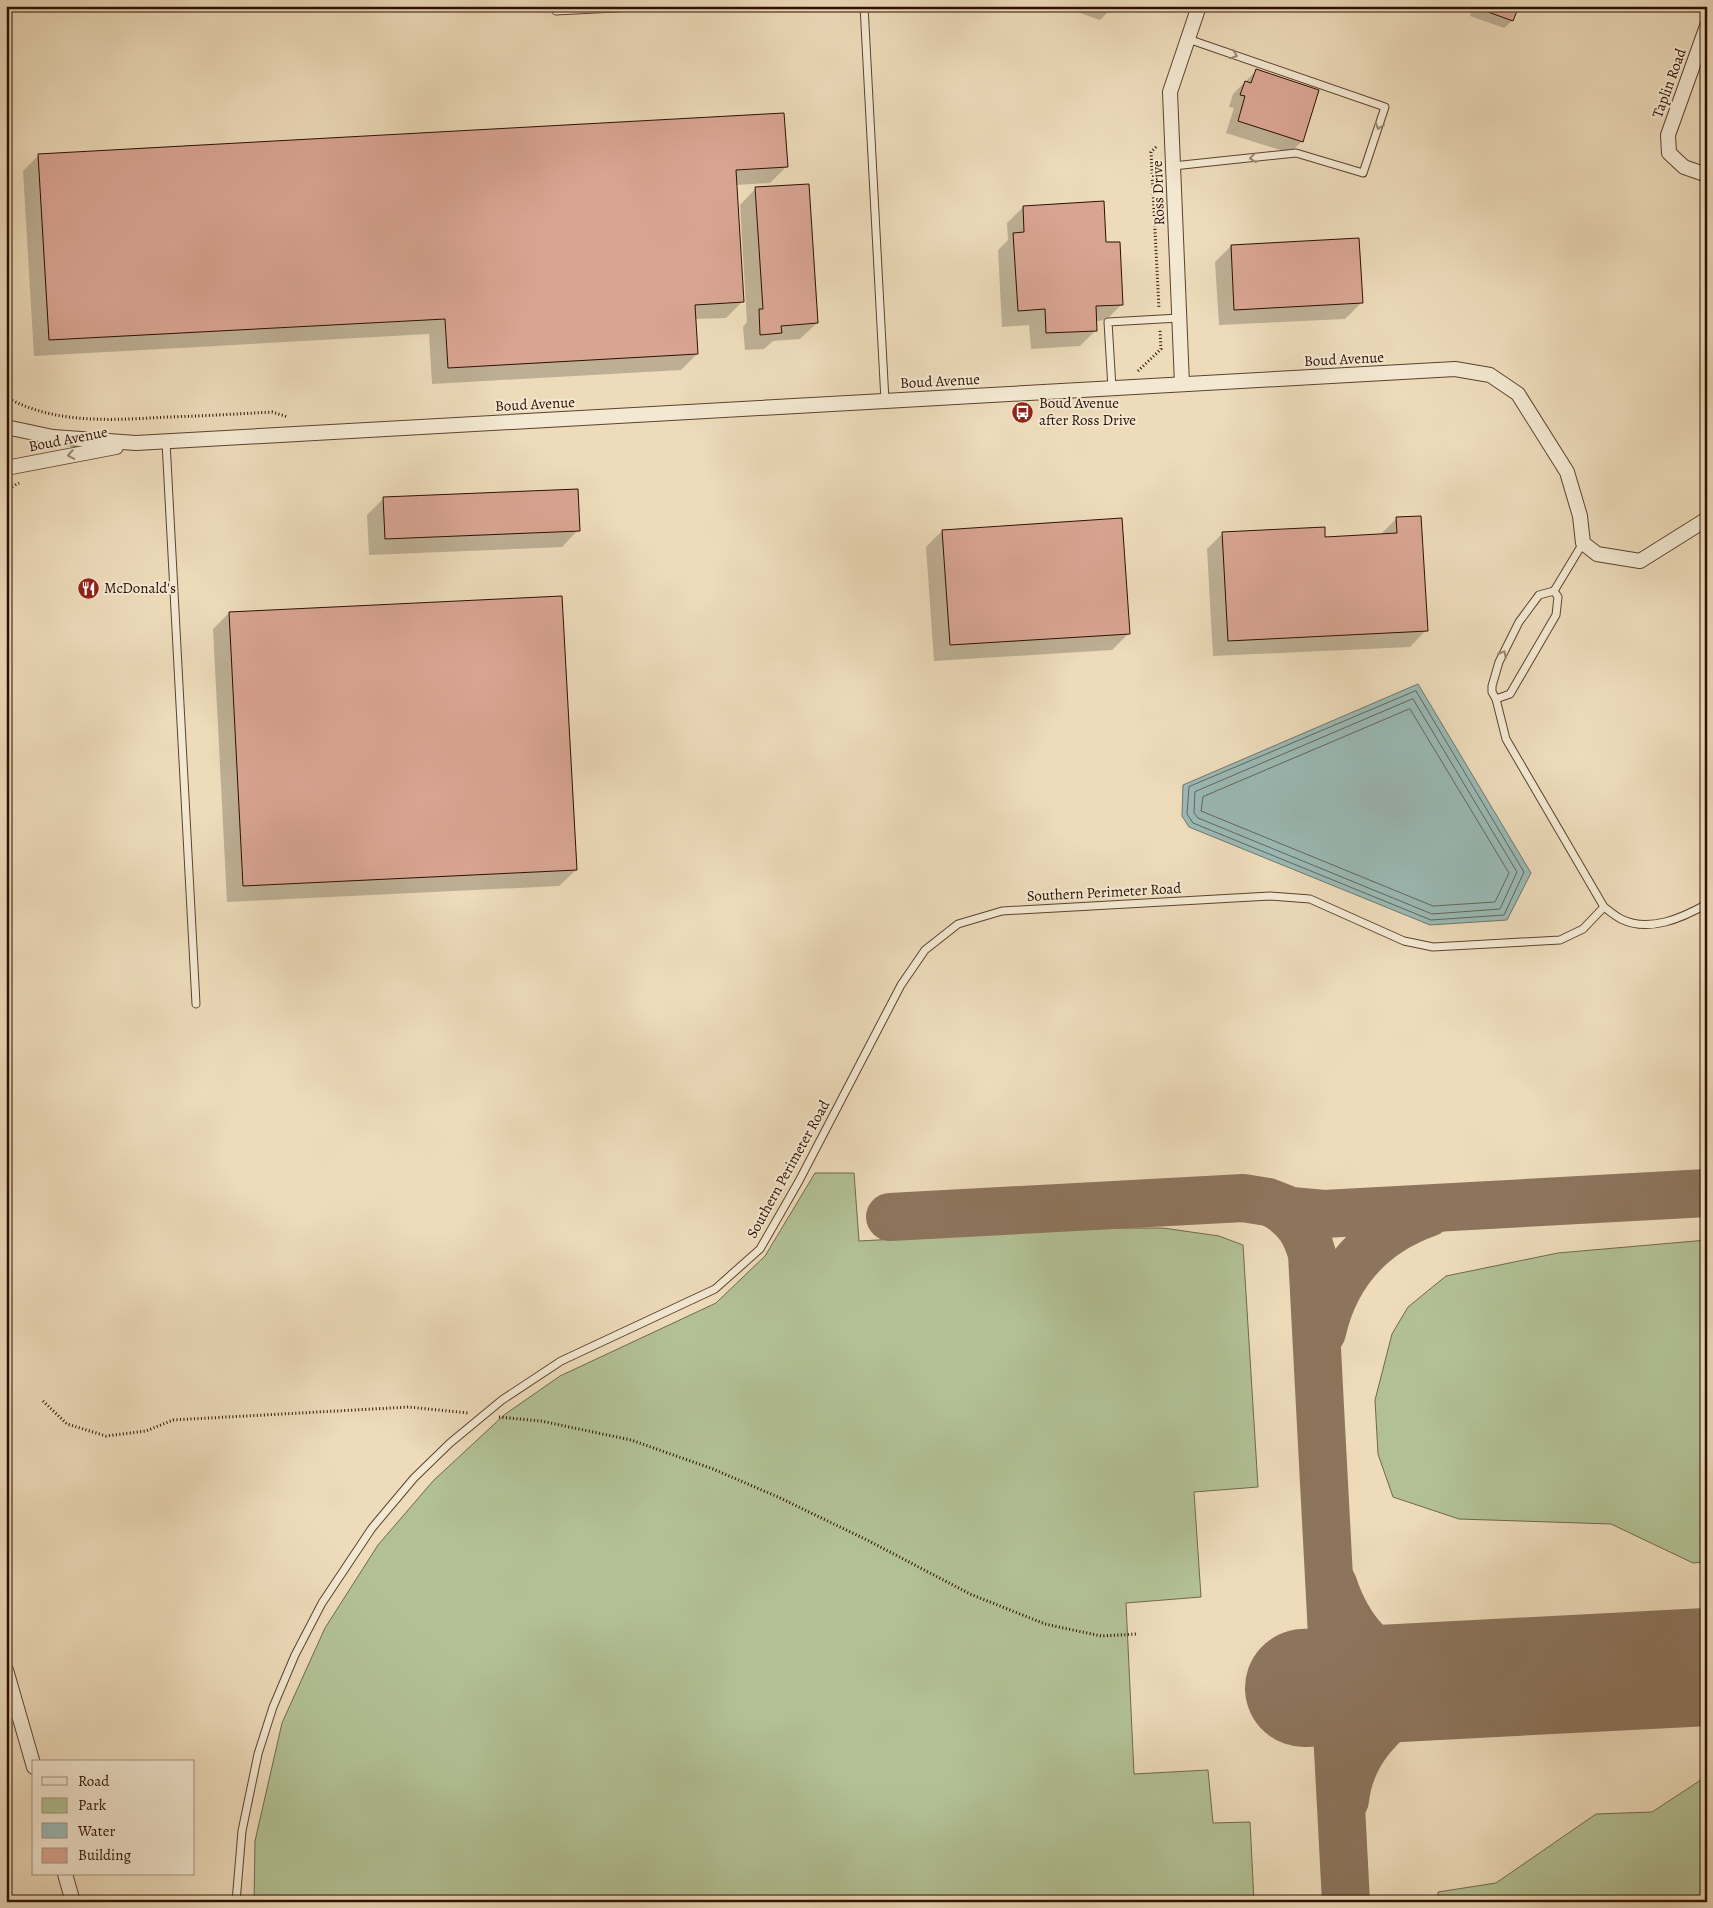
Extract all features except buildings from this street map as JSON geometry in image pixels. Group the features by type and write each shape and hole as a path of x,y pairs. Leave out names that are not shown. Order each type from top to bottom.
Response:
{"street":[{"name":"Ross Drive","path":"1182,384 1170,92 1199,6"},
{"name":"Taplin Road","path":"1706,29 1668,135 1669,153 1684,167 1707,175"},
{"name":"Boud Avenue","path":"6,427 53,437 136,443 166,442 1455,369 1490,375 1518,394 1567,472 1580,516 1583,543"},
{"name":"Boud Avenue","path":"6,468 136,443"},
{"path":"1583,543 1597,554 1640,561 1707,519"},
{"path":"6,1670 32,1760"},
{"path":"66,1876 73,1902"}],"lane":[{"path":"556,11 653,6"},
{"path":"864,6 885,401"},
{"path":"1173,166 1296,153 1363,173 1385,107 1188,39"},
{"path":"1112,388 1108,322 1179,318"},
{"path":"166,442 196,1004"},
{"path":"1583,543 1554,591 1539,594 1519,622 1499,662 1494,676 1492,692 1496,699 1506,739 1604,907 1621,919 1638,924 1665,923 1686,916 1707,904"},
{"path":"1496,699 1510,694 1516,686 1556,615 1558,597 1554,591"},
{"name":"Southern Perimeter Road","path":"236,1902 242,1831 258,1754 273,1707 295,1656 322,1603 372,1528 414,1478 450,1444 502,1400 562,1361 715,1289 760,1249 804,1172 902,984 925,950 958,924 1002,911 1270,896 1310,899 1404,941 1433,947 1560,940 1584,929 1604,907"}],"path":[{"path":"1111,373 1139,371 1161,349 1151,152 1171,133"},
{"path":"6,397 34,410 63,416 105,420 272,412 286,417 296,417"},
{"path":"43,1401 67,1424 106,1436 146,1431 173,1420 409,1407 541,1421 631,1440 713,1469 778,1496 970,1594 1045,1624 1101,1636 1137,1634"}],"green space":[{"path":"815,1173 854,1173 859,1241 1101,1228 1163,1228 1219,1236 1243,1245 1258,1487 1194,1492 1201,1597 1126,1603 1134,1774 1208,1770 1213,1823 1250,1822 1254,1902 254,1902 255,1841 282,1723 325,1628 378,1545 433,1481 504,1415 560,1376 716,1303 765,1256"},
{"path":"1707,1240 1707,1562 1693,1563 1611,1524 1459,1519 1393,1497 1378,1454 1375,1400 1392,1334 1408,1307 1446,1276 1558,1253"},
{"path":"1707,1776 1707,1902 1438,1902 1438,1892 1496,1883 1596,1814 1652,1812"}],"water":[{"path":"1418,684 1531,873 1507,920 1430,925 1189,827 1182,816 1183,785"}],"taxiway":[{"path":"890,1217 1243,1198 1268,1202 1291,1211 1324,1214 1707,1193"},
{"path":"1279,1207 1291,1216 1300,1227 1307,1239 1312,1254 1346,1902"},
{"path":"1322,1332 1336,1292 1346,1274 1359,1258 1373,1244 1390,1232 1408,1221 1428,1213"},
{"path":"1333,1584 1339,1601 1355,1629 1366,1642 1391,1662 1423,1676 1469,1679"},
{"path":"1345,1800 1348,1783 1361,1752 1382,1726 1394,1715 1423,1697 1470,1679"}],"runway":[{"path":"1304,1688 1707,1667"}],"place":[{"name":"Boud Avenue after Ross Drive","path":"1023,412"},
{"name":"McDonald's","path":"88,588"}]}
